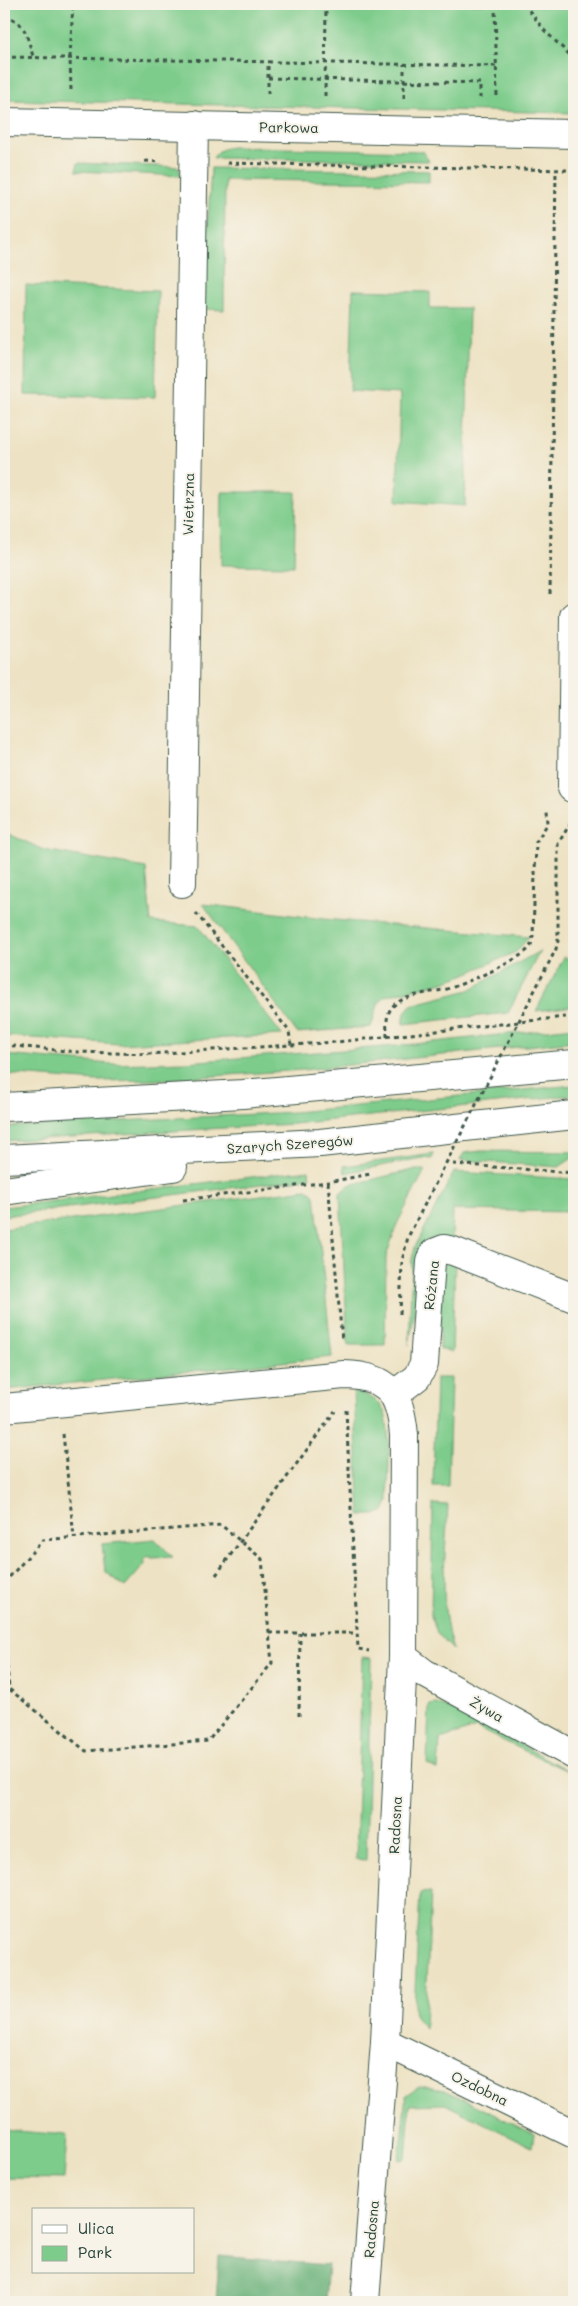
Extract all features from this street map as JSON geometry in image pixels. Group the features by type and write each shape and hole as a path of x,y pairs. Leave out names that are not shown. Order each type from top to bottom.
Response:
{"street":[{"name":"Parkowa","path":"4,122 574,134"},
{"name":"Wietrzna","path":"182,883 194,125"},
{"path":"572,788 574,616"},
{"path":"4,1107 243,1094 574,1064"},
{"name":"Szarych Szeregów","path":"4,1160 320,1143 574,1115"},
{"path":"4,1191 320,1143"},
{"name":"Różana","path":"395,1394 417,1377 424,1364 431,1262 434,1253 444,1249 453,1251 574,1298"},
{"path":"4,1408 348,1382 377,1382 388,1387 395,1394"},
{"name":"Radosna","path":"365,2302 385,2042 390,1656 404,1434 402,1413 395,1394"},
{"name":"Żywa","path":"390,1656 574,1756"},
{"name":"Ozdobna","path":"385,2042 574,2134"}],"path":[{"path":"71,123 70,57 73,4"},
{"path":"325,98 326,4"},
{"path":"495,4 497,98 502,98"},
{"path":"524,4 544,30 574,59"},
{"path":"4,17 19,21 24,27 32,56"},
{"path":"4,57 32,56 496,66"},
{"path":"404,64 404,100"},
{"path":"268,78 480,83 480,102"},
{"path":"136,161 574,170"},
{"path":"550,598 556,170"},
{"path":"387,1037 387,1018 392,1007 413,996 466,982 505,964 530,947 533,936 536,842 548,823 547,806"},
{"path":"400,1314 402,1261 408,1237 556,949 558,941 558,844 571,822"},
{"path":"182,883 182,896 289,1031 291,1045"},
{"path":"4,1045 78,1052 149,1054 387,1037 574,1016"},
{"path":"436,1163 574,1173"},
{"path":"182,1201 328,1182 372,1173"},
{"path":"328,1182 348,1382 358,1649 390,1656"},
{"path":"216,1575 348,1382"},
{"path":"63,1431 74,1537"},
{"path":"4,1583 43,1540 220,1525 262,1559 272,1663 208,1741 86,1751 9,1689 4,1629"},
{"path":"269,1633 357,1632"},
{"path":"299,1716 300,1633"}],"green space":[{"path":"4,4 574,4 574,113 4,100"},
{"path":"233,147 422,151 429,161 213,158 221,150"},
{"path":"78,163 179,167 181,176 76,171"},
{"path":"211,168 429,171 429,182 225,180 224,310 203,309"},
{"path":"26,285 158,291 155,397 25,395"},
{"path":"353,290 430,292 430,308 469,308 465,506 397,501 400,394 350,391"},
{"path":"222,492 296,492 294,566 221,565"},
{"path":"4,832 44,850 146,868 151,922 198,926 282,1035 119,1044 4,1036"},
{"path":"203,904 324,919 529,937 516,952 463,975 440,983 385,996 378,1004 371,1027 297,1033"},
{"path":"540,951 508,1013 403,1024 405,1012 411,1005 469,990"},
{"path":"564,957 574,961 574,1006 536,1011"},
{"path":"574,1027 574,1041 303,1070 155,1080 97,1081 4,1074 4,1055 112,1064 186,1062 396,1046"},
{"path":"574,1085 574,1095 293,1124 4,1141 4,1127 294,1112"},
{"path":"481,1151 574,1152 574,1157 559,1167 460,1160 464,1153"},
{"path":"434,1154 432,1159 422,1158 345,1173 344,1166"},
{"path":"309,1170 310,1178 4,1216 4,1207"},
{"path":"412,1170 425,1170 397,1224 386,1257 385,1345 348,1345 340,1193 349,1185"},
{"path":"454,1172 574,1179 574,1212 453,1210 452,1241 427,1240 409,1345 412,1259 415,1247"},
{"path":"307,1189 315,1195 332,1357 4,1390 4,1229"},
{"path":"447,1262 455,1264 452,1352 440,1349 441,1267"},
{"path":"436,1378 451,1378 448,1486 433,1486"},
{"path":"354,1391 366,1395 377,1402 383,1409 388,1427 388,1502 384,1511 375,1515 360,1515"},
{"path":"433,1504 448,1505 444,1596 448,1632 453,1650 437,1633 431,1616"},
{"path":"155,1539 173,1557 152,1558 148,1556 144,1561 146,1563 125,1587 105,1571 102,1544"},
{"path":"362,1657 371,1658 366,1860 356,1859"},
{"path":"437,1704 469,1716 574,1774 476,1728 440,1739 438,1770 427,1764 429,1705"},
{"path":"431,1892 425,2028 415,2017 414,2009 420,1893"},
{"path":"419,2086 445,2090 534,2134 532,2147 445,2104 410,2105 406,2159 399,2160 406,2095"},
{"path":"4,2130 67,2135 64,2179 4,2178"},
{"path":"219,2256 328,2265 325,2302 216,2302"}]}
